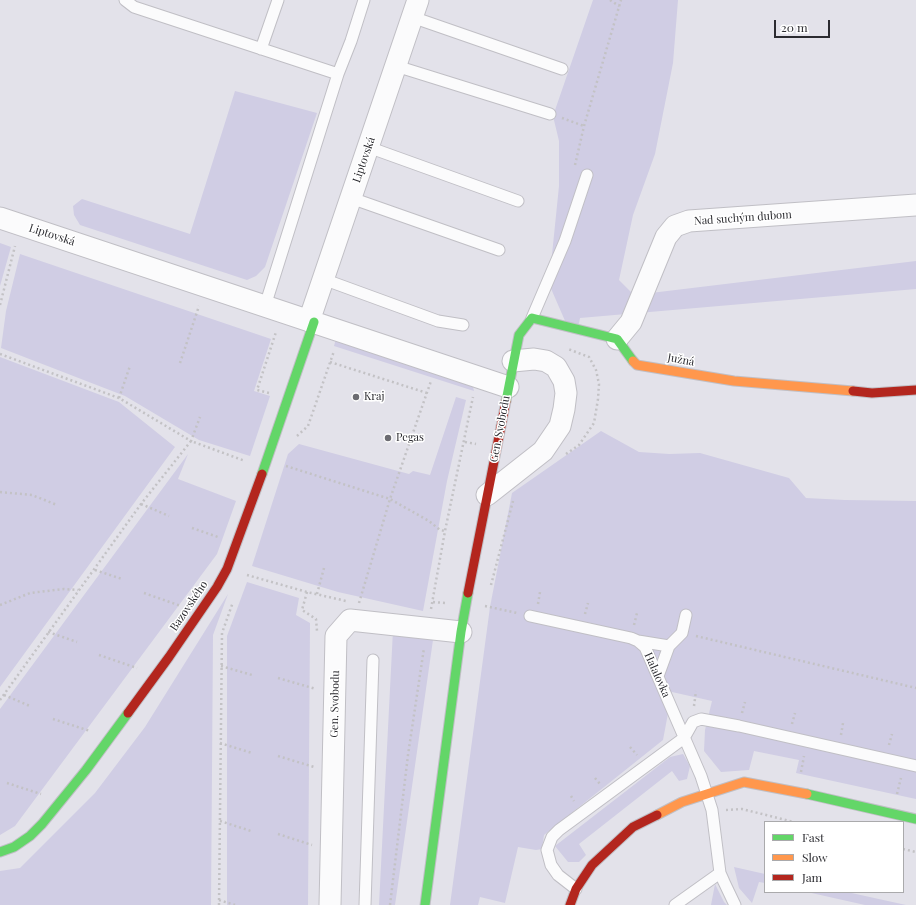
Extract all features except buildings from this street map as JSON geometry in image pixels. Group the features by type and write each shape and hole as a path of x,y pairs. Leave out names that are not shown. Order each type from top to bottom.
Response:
{"street":[{"name":"Liptovská","path":"312,321 323,279 415,9"},
{"name":"Nad suchým dubom","path":"617,339 631,322 666,237 675,226 689,221 916,205"},
{"name":"Liptovská","path":"0,218 508,387"},
{"path":"508,387 519,334 532,318 617,339"},
{"name":"Bazovského","path":"0,852 14,847 30,836 42,824 86,770 217,587 227,569 266,464 307,342 312,321"},
{"name":"Južná","path":"617,339 637,365 734,382 872,393 916,390"},
{"path":"487,495 543,451 560,426 564,409 566,393 564,381 556,368 546,361 534,359 513,361"},
{"name":"Gen. Svobodu","path":"425,905 471,574 508,387"},
{"name":"Gen. Svobodu","path":"330,905 336,636 350,620 427,627 462,632"},
{"path":"570,905 576,889 592,865 633,827 682,802 744,782 798,792 916,819"}],"lane":[{"path":"125,0 134,7 338,74"},
{"path":"261,49 278,0"},
{"path":"265,306 338,74 364,0"},
{"path":"415,9 562,69"},
{"path":"396,66 550,114"},
{"path":"368,147 518,201"},
{"path":"532,318 565,241 587,175"},
{"path":"351,198 499,250"},
{"path":"323,279 438,321 463,325"},
{"path":"658,676 669,646 682,633 686,615"},
{"name":"Halalovka","path":"530,616 631,638 638,641 645,647 707,793 712,810 720,873 726,889 735,905"},
{"path":"638,641 669,646"},
{"path":"365,905 373,660"},
{"path":"576,889 558,874 545,858 552,837 559,830 684,738 693,722 701,719 916,766"},
{"path":"675,905 720,873"}],"path":[{"path":"610,0 619,6"},
{"path":"574,170 584,126 621,0"},
{"path":"550,114 584,126"},
{"path":"0,305 15,246"},
{"path":"180,363 199,306"},
{"path":"273,394 257,390 276,332"},
{"path":"307,342 341,353"},
{"path":"561,347 589,357 596,370 598,384 598,400 594,423 579,445 563,456"},
{"path":"294,440 308,426 334,351"},
{"path":"0,354 119,398 191,441 390,499 429,521 440,530 445,531"},
{"path":"330,362 427,392"},
{"path":"359,604 390,499 436,363"},
{"path":"119,398 130,366"},
{"path":"430,383 437,385"},
{"path":"390,905 408,755 427,627 445,531 474,397 467,395"},
{"path":"0,700 48,632 95,570 141,504 191,441 200,417"},
{"path":"0,492 32,495 57,505"},
{"path":"490,591 514,496"},
{"path":"141,504 169,516"},
{"path":"192,528 221,538"},
{"path":"317,594 324,568"},
{"path":"95,570 122,579"},
{"path":"243,574 307,592 302,610 316,619 317,636"},
{"path":"0,606 30,593 64,589 79,590"},
{"path":"144,593 182,606"},
{"path":"219,905 222,633 235,596"},
{"path":"485,614 488,599"},
{"path":"505,610 514,612"},
{"path":"48,632 76,642"},
{"path":"682,633 916,688"},
{"path":"99,655 143,671"},
{"path":"221,666 252,675"},
{"path":"278,678 316,690"},
{"path":"4,694 30,706"},
{"path":"53,719 97,733"},
{"path":"798,792 807,742"},
{"path":"220,743 252,753"},
{"path":"278,756 316,768"},
{"path":"893,814 904,764"},
{"path":"8,783 42,795"},
{"path":"712,810 742,809 790,821"},
{"path":"220,822 251,831"},
{"path":"278,834 316,847"},
{"path":"904,849 916,852"},
{"path":"219,900 235,905"}],"shaded area":[{"path":"593,0 678,0 673,63 655,154 633,215 619,280 634,295 916,261 916,289 580,318 578,328 569,330 549,284 559,186 559,141 553,116"},
{"path":"235,91 317,113 265,267 256,276 247,280 80,225 74,215 73,206 82,199 190,234"},
{"path":"0,243 11,247 0,286"},
{"path":"20,254 271,339 254,391 270,396 250,456 199,440 125,396 1,348 6,311"},
{"path":"337,335 472,383 474,391 334,346"},
{"path":"0,357 119,402 175,447 0,687"},
{"path":"456,397 466,400 447,481 423,611 338,592 252,566 288,454 299,444 409,474 413,471 430,475"},
{"path":"601,431 639,452 669,454 700,453 789,478 806,498 916,501 916,799 796,773 799,760 754,751 749,770 721,772 704,751 705,730 712,701 672,692 663,740 544,835 542,849 536,850 518,847 505,903 480,897 478,905 450,905 490,607 512,493"},
{"path":"188,454 178,479 236,501 217,554 15,826 0,835 0,709"},
{"path":"247,582 299,598 296,615 310,623 308,905 227,905 227,636"},
{"path":"228,594 213,635 211,905 0,905 0,871 20,868 95,793 145,727"},
{"path":"393,630 434,633 395,905 379,905"},
{"path":"683,754 690,766 687,779 679,781 672,771 579,844 586,855 579,862 568,862 555,846 670,757"},
{"path":"734,867 764,874 764,883 759,882 752,903 739,888"},
{"path":"715,884 724,902 727,905 711,905"},
{"path":"811,893 852,893 906,905 865,905"}],"traffic: fast":[{"path":"506,401 519,335 532,318 617,339 633,361"},
{"path":"262,474 314,322"},
{"path":"425,905 461,632 468,593"},
{"path":"0,852 14,847 30,836 42,824 86,770 128,713"},
{"path":"807,794 916,819"}],"traffic: slow":[{"path":"633,361 637,365 734,381 853,391"},
{"path":"657,815 682,802 744,782 807,794"}],"traffic: jam":[{"path":"853,391 872,393 916,390"},
{"path":"468,593 506,401"},
{"path":"128,713 217,587 227,569 262,474"},
{"path":"570,905 576,889 592,865 633,827 657,815"}],"place":[{"name":"Kraj","path":"356,397"},
{"name":"Pegas","path":"388,438"}]}
